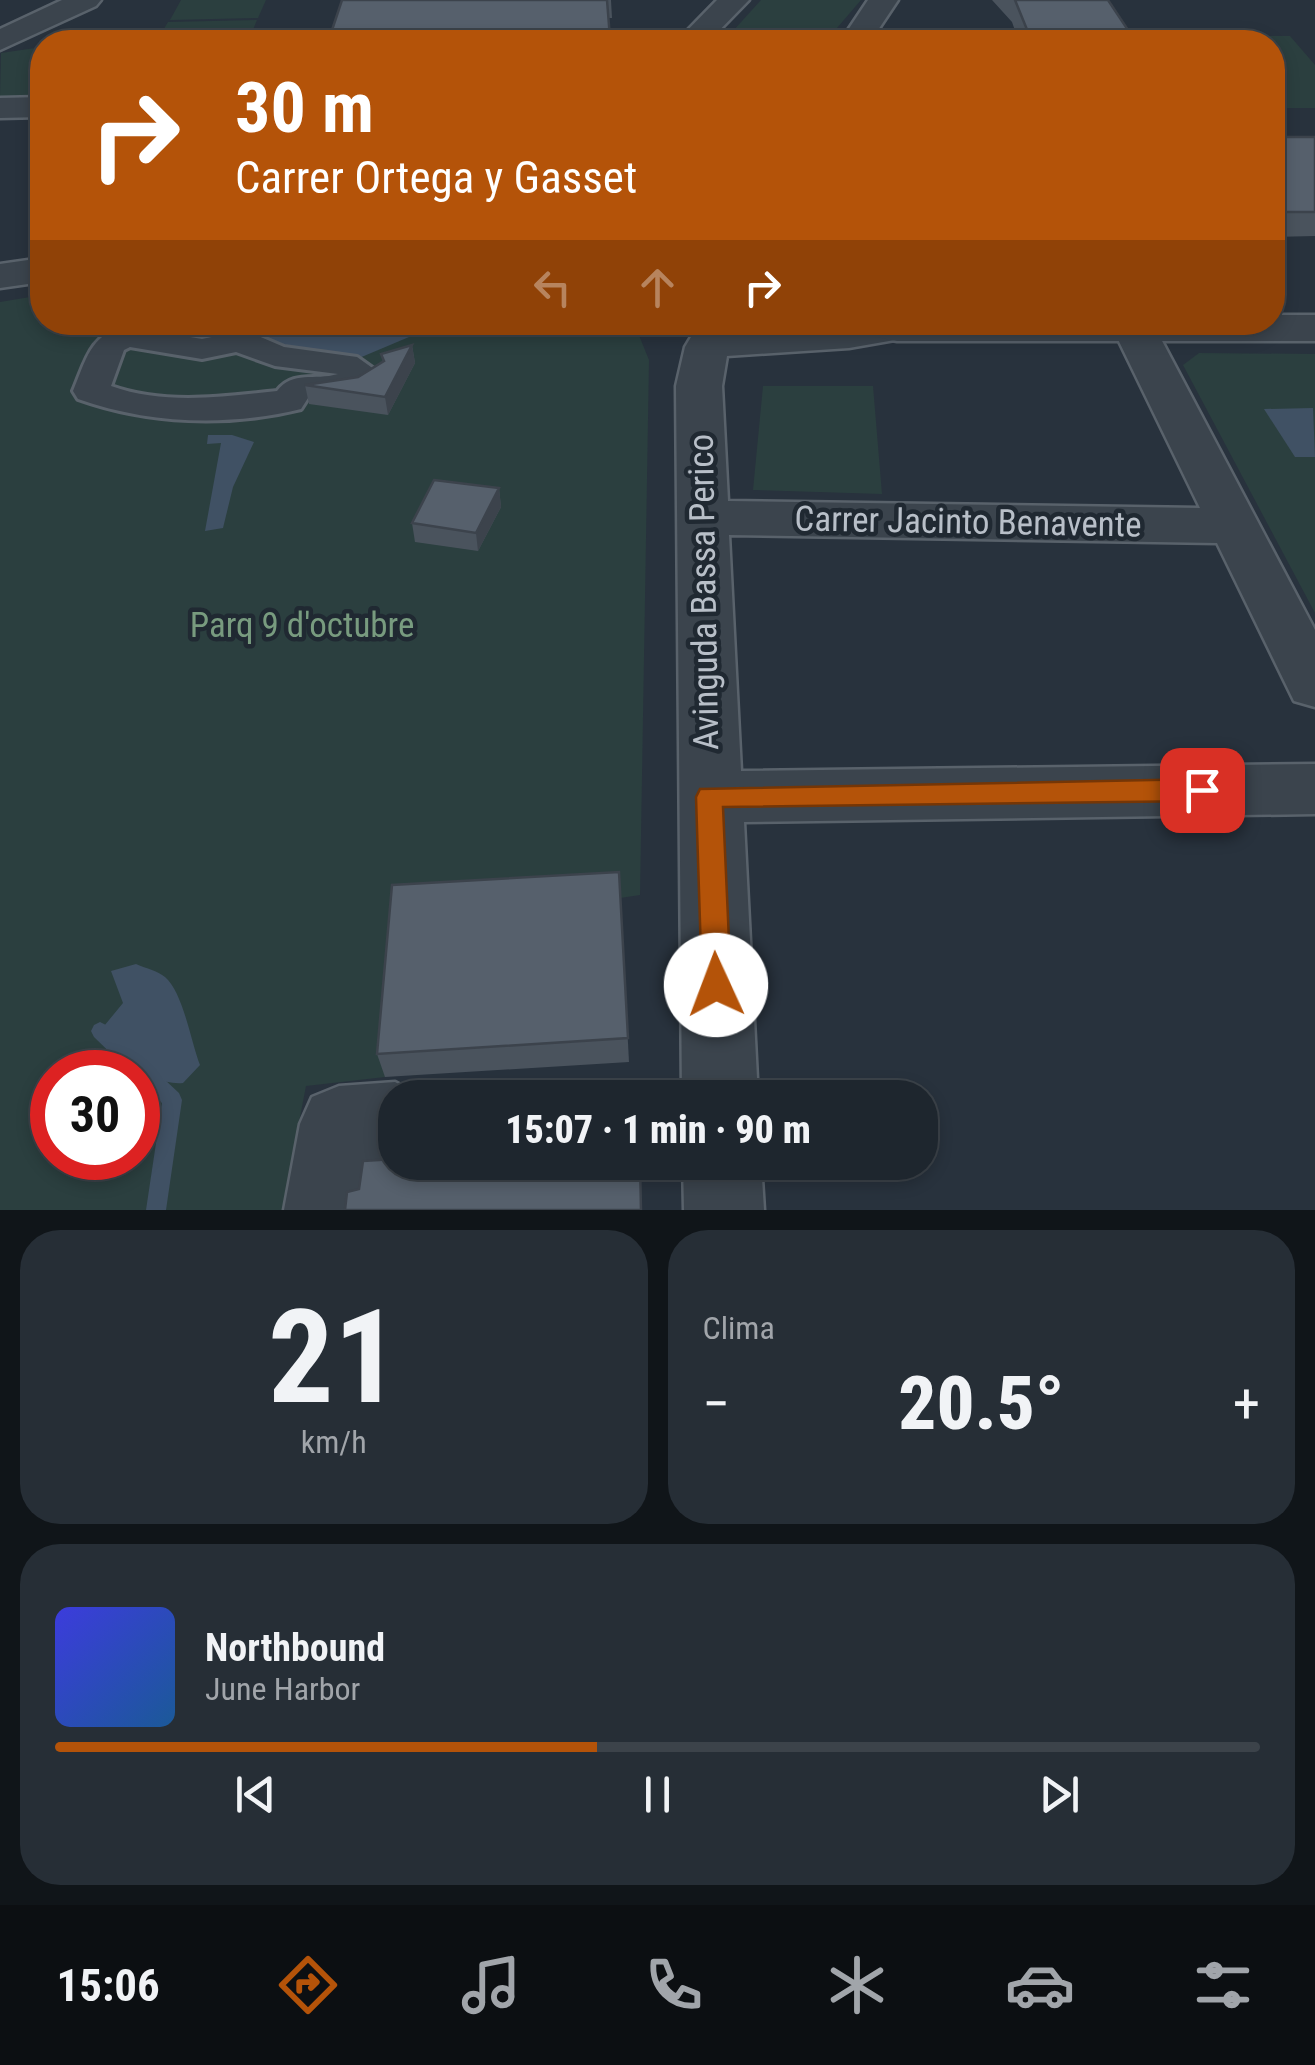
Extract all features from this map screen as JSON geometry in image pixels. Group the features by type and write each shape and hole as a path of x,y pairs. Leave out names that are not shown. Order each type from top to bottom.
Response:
{"street":[{"path":"703,30 734,0"},
{"path":"863,30 884,0"},
{"path":"0,13 76,5"},
{"path":"0,41 76,5"},
{"path":"0,108 30,107"},
{"path":"0,276 30,272"},
{"path":"1285,328 1315,328"},
{"path":"699,345 741,338 839,335"},
{"path":"1138,335 1315,684"},
{"path":"125,336 202,349 236,342 256,344 275,356 345,364 367,377 324,389 298,387 288,401 196,410 133,406 91,391 109,344 125,336"},
{"name":"Avinguda Bassa Perico","path":"699,345 719,1080"},
{"name":"Carrer Jacinto Benavente","path":"702,518 1234,526"},
{"path":"709,797 1315,788"},
{"path":"324,1210 367,1122"},
{"path":"723,1180 724,1210"}],"green space":[{"path":"181,0 266,0 258,18 170,20"},
{"path":"761,0 861,0 835,30 734,30"},
{"path":"257,20 253,30 163,30 168,22"},
{"path":"1285,36 1290,36 1315,65 1315,108 1285,108"},
{"path":"30,49 30,96 0,97 1,53"},
{"name":"Parq 9 d'octubre","path":"30,297 30,335 639,335 649,360 640,895 620,898 385,1077 306,1086 282,1210 0,1210 0,302"},
{"path":"1199,353 1315,354 1315,613 1183,365"},
{"path":"763,386 873,386 882,494 753,490"}],"water":[{"path":"151,335 412,335 345,364"},
{"path":"1313,408 1315,457 1295,457 1264,409"},
{"path":"208,435 232,435 254,442 233,487 223,528 205,531 221,443 207,444"},
{"path":"136,964 155,971 171,984 182,1005 200,1065 183,1083 160,1080 160,1050 119,1050 100,1031 123,1003 111,971"}],"building":[{"path":"342,0 607,0 609,30 332,30"},
{"path":"1015,0 1108,0 1128,30 1027,30"},
{"path":"1285,137 1315,137 1315,212 1285,212"},
{"path":"412,345 385,397 305,385 358,377 384,361 381,354"},
{"path":"434,480 499,488 476,533 412,523"},
{"path":"619,872 628,1038 377,1054 392,885"},
{"path":"378,1160 378,1180 640,1180 641,1210 345,1210 347,1192 359,1189 363,1161"}],"waterway":[{"path":"100,1031 172,1100 156,1210"}],"route":[{"path":"716,985 709,797 1202,790"}]}
